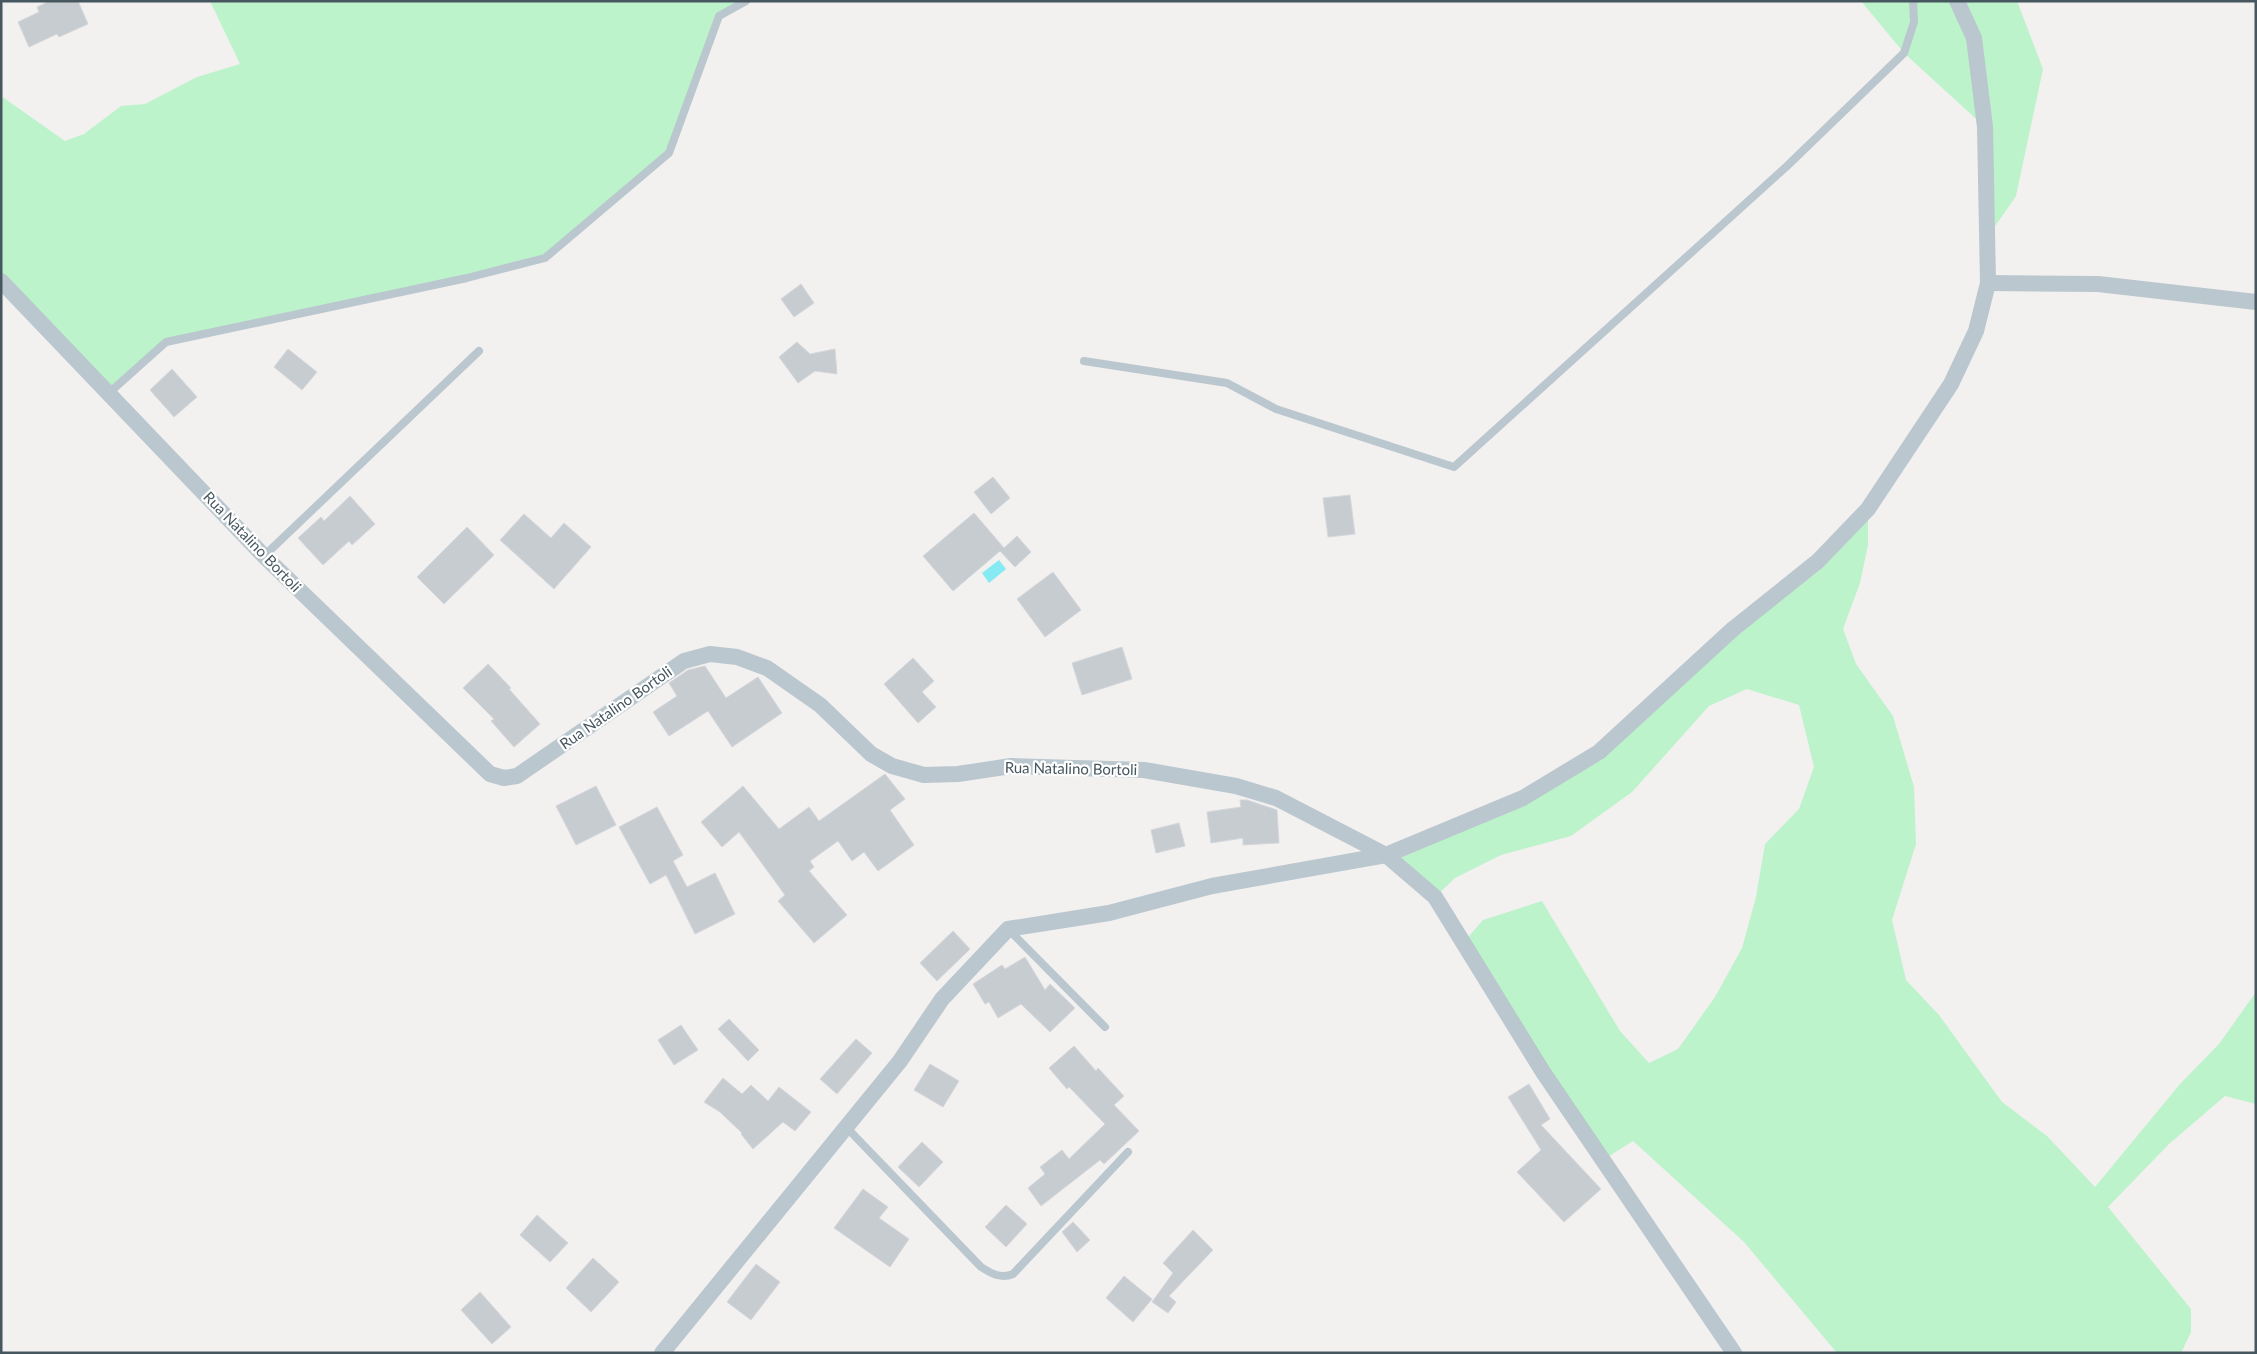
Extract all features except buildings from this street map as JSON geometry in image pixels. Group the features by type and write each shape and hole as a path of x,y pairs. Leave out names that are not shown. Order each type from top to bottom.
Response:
{"street":[{"path":"662,1353 900,1061 942,999 1008,928 1108,912 1212,886 1386,855 1523,798 1598,752 1733,629 1818,561 1868,509 1951,384 1976,331 1988,283 1985,127 1974,38 1957,1"},
{"name":"Rua Natalino Bortoli","path":"1,281 264,556 490,774 504,778 517,776 684,661 710,654 737,657 767,668 820,705 871,754 892,766 924,775 958,774 1011,766 1144,770 1236,786 1276,798 1386,855 1435,898 1543,1072 1734,1353"},
{"path":"1988,283 2098,284 2256,302"}],"lane":[{"path":"110,393 166,342 468,278 545,258 669,153 719,16 746,1"},
{"path":"1084,361 1227,383 1276,409 1454,468 1786,167 1904,54 1914,22 1913,1"},
{"path":"264,556 478,351"},
{"path":"1008,928 1105,1028"},
{"path":"846,1127 981,1267 1005,1277 1013,1274 1128,1152"}],"green space":[{"path":"210,1 746,1 719,16 669,153 545,258 166,342 109,393 1,281 1,96 65,141 84,134 121,106 145,104 197,77 240,64"},
{"path":"1861,1 2017,1 2043,69 2016,196 1987,238 1985,127 1904,53"},
{"path":"1868,509 1868,545 1860,583 1843,629 1856,664 1893,716 1914,787 1916,844 1892,920 1906,980 1939,1015 2002,1102 2047,1136 2095,1187 2180,1084 2219,1044 2256,992 2256,1104 2225,1096 2169,1144 2108,1207 2191,1309 2191,1332 2181,1353 1837,1353 1744,1242 1633,1141 1603,1160 1463,943 1483,920 1542,901 1620,1031 1649,1063 1678,1049 1715,997 1742,948 1756,897 1765,844 1799,809 1814,767 1799,705 1747,689 1709,706 1632,792 1571,836 1501,855 1455,878 1435,897 1386,855 1523,798 1599,752"}],"water":[{"path":"999,560 1006,569 989,583 982,573"}]}
